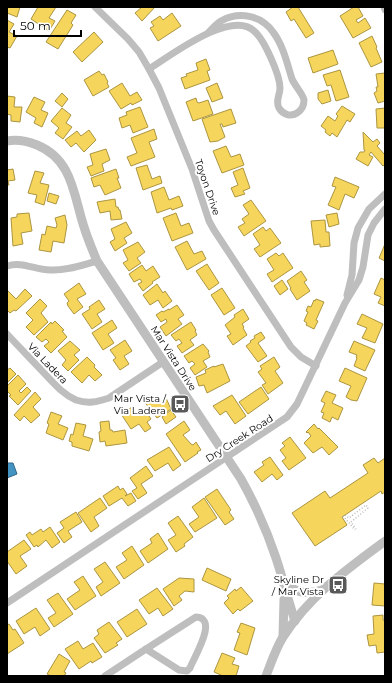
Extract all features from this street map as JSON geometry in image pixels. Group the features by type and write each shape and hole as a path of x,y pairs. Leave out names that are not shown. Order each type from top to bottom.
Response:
{"street":[{"name":"Toyon Drive","path":"95,7 128,39 139,52 149,69 192,169 208,217 214,230 291,347 301,358 316,366"},
{"path":"149,69 208,33 235,24 247,26 253,30 265,46 279,81 280,86 277,99 278,107 284,114 289,115 293,115 300,110 304,102 303,98 294,84 277,39 267,26 254,17 237,16 220,21 208,33"},
{"name":"Mar Vista Drive","path":"7,141 21,140 43,147 53,154 70,176 87,236 97,261 244,484 258,513 276,558 294,621"},
{"path":"345,303 352,274 354,243 358,228 369,209 385,194"},
{"name":"Dry Creek Road","path":"7,603 287,417 297,404 345,303 360,276 368,235 374,223 385,209"},
{"path":"7,266 25,264 42,269 59,271 97,261"},
{"name":"Via Ladera","path":"7,334 63,392 70,397 84,402 100,401 109,398 163,362"},
{"path":"266,676 283,637 294,621 337,577 385,541"},
{"path":"282,580 288,586 303,593 313,593 323,590"},
{"path":"282,580 285,607 283,637"},
{"path":"105,676 192,618 200,617 204,620 206,631 190,668 187,671 179,670 146,649"}],"path":[{"path":"366,505 368,508 351,522 355,529 344,515 349,518 366,505"}],"building: Homes":[{"path":"7,7 20,7 17,17 7,13"},
{"path":"38,7 56,7 49,18 55,21 49,31 31,19"},
{"path":"142,7 155,7 142,21 135,13"},
{"path":"293,7 298,7 314,33 306,38 294,19 291,21 286,12"},
{"path":"354,7 358,7 363,16 356,20 358,23 365,18 371,28 353,38 340,16"},
{"path":"67,10 76,15 71,23 73,25 58,49 46,42"},
{"path":"172,13 181,26 158,41 150,28 154,26 151,22 160,16 163,20"},
{"path":"7,20 14,24 9,32 17,36 10,48 7,47"},
{"path":"94,32 103,42 82,62 73,52"},
{"path":"372,36 382,62 371,67 359,43"},
{"path":"333,50 338,64 313,73 308,58"},
{"path":"206,59 210,70 207,71 210,80 185,89 181,78 187,76 186,74 198,70 196,63"},
{"path":"340,70 349,97 336,101 331,85 327,86 323,75"},
{"path":"99,71 102,75 104,74 109,87 93,96 84,80"},
{"path":"385,73 385,101 378,103 374,93 377,91 376,87 378,87 376,74"},
{"path":"122,83 130,96 137,92 142,100 132,105 131,103 121,109 109,91"},
{"path":"217,83 223,98 212,102 206,88"},
{"path":"328,90 331,101 322,104 318,99 318,93"},
{"path":"62,93 68,99 62,107 55,101"},
{"path":"7,96 15,97 14,107 22,107 20,122 11,121 11,115 7,114"},
{"path":"34,97 45,102 41,110 48,113 42,127 34,123 36,118 26,112"},
{"path":"196,98 197,102 199,103 208,100 213,114 193,121 186,102"},
{"path":"342,106 355,114 350,122 347,120 337,137 332,133 330,136 321,126 328,116 335,121 338,116 336,114"},
{"path":"140,107 148,127 133,133 130,125 122,128 119,118 127,115 126,112"},
{"path":"62,108 71,115 66,123 72,127 63,139 55,133 59,128 51,121"},
{"path":"385,108 385,128 377,128 376,109"},
{"path":"231,109 236,123 223,127 222,124 220,124 225,137 218,141 210,142 202,119"},
{"path":"154,129 157,139 149,142 155,157 131,166 127,157 137,153 131,138"},
{"path":"89,130 96,140 84,152 76,143 71,147 65,140 77,131 81,136"},
{"path":"363,132 373,142 377,139 380,143 377,146 385,155 385,164 383,166 371,152 369,155 373,157 368,166 356,159 360,152 364,152 365,150"},
{"path":"226,146 231,157 240,154 244,165 222,173 213,151"},
{"path":"106,149 110,160 102,164 104,171 91,176 87,167 93,165 90,154"},
{"path":"147,165 152,179 160,176 162,183 143,190 136,168"},
{"path":"243,168 250,188 243,191 245,194 235,197 231,188 238,185 233,172"},
{"path":"13,169 15,180 8,181 9,185 7,185 7,170"},
{"path":"116,169 119,178 117,178 121,188 105,195 100,185 94,187 91,178"},
{"path":"35,171 44,173 40,183 49,185 44,205 35,202 37,195 28,193"},
{"path":"335,177 359,187 354,198 345,194 339,210 328,205 336,187 332,186"},
{"path":"164,187 169,200 179,196 183,206 157,213 151,192"},
{"path":"49,193 59,196 56,204 47,201"},
{"path":"115,199 116,207 120,210 122,219 111,220 110,211 100,213 97,202"},
{"path":"251,200 266,221 244,236 238,227 245,223 242,219 249,214 243,205"},
{"path":"29,213 32,231 21,233 23,244 13,246 11,218 17,217 17,214"},
{"path":"176,213 181,226 189,223 193,233 172,241 163,218"},
{"path":"337,213 339,224 329,227 326,215"},
{"path":"65,215 67,225 64,243 53,241 51,252 39,250 42,234 45,235 47,226 56,228 57,225 55,218"},
{"path":"325,220 326,232 329,232 330,246 320,247 320,244 314,245 311,221"},
{"path":"126,222 132,233 124,238 127,243 115,251 110,242 115,239 111,229"},
{"path":"263,227 266,231 270,228 281,243 260,257 254,249 260,245 253,234"},
{"path":"187,241 194,254 202,251 206,259 187,270 175,247"},
{"path":"138,242 145,252 137,258 141,263 129,271 123,263 128,260 123,250"},
{"path":"385,244 385,261 379,258"},
{"path":"276,253 279,256 283,253 293,268 272,282 267,274 274,270 267,259"},
{"path":"207,264 219,283 209,290 196,271"},
{"path":"142,265 146,271 153,266 160,277 152,282 153,283 143,291 138,284 142,282 140,279 134,282 129,274"},
{"path":"301,271 307,280 304,282 310,291 297,300 287,281"},
{"path":"381,278 385,280 385,306 378,303 381,297 374,294"},
{"path":"282,280 288,289 280,295 274,286"},
{"path":"79,283 86,294 77,299 83,307 74,314 68,306 67,303 69,301 64,294"},
{"path":"157,284 163,293 165,291 172,301 163,308 158,300 150,305 143,295"},
{"path":"222,288 235,308 224,315 211,295"},
{"path":"25,289 32,296 16,311 14,310 10,313 7,310 7,292 8,291 16,299"},
{"path":"40,299 47,306 41,313 48,322 34,335 26,327 33,320 26,313"},
{"path":"316,299 324,302 316,320 318,321 314,329 306,325 307,323 304,321 308,312 306,311 308,306 311,307"},
{"path":"99,300 105,309 97,314 102,322 92,329 82,314 90,309 89,307"},
{"path":"177,305 184,315 178,319 182,324 166,336 160,327 167,322 166,319 161,322 156,315"},
{"path":"243,309 249,319 242,324 247,335 233,345 227,336 231,334 225,325 235,317 234,315"},
{"path":"362,314 383,324 375,343 362,338 367,328 357,324"},
{"path":"112,320 117,328 108,334 114,343 103,350 92,333"},
{"path":"55,321 64,330 62,331 67,337 51,353 44,346 49,342 46,339 42,342 36,337 51,322 52,324"},
{"path":"191,322 197,335 190,340 194,345 182,353 177,346 182,343 179,339 176,341 171,335"},
{"path":"261,332 265,338 258,343 267,356 258,362 246,346 255,338 254,336"},
{"path":"125,340 132,351 124,356 129,364 120,370 113,360 116,358 110,350"},
{"path":"70,341 80,350 74,355 79,360 68,371 62,365 66,360 58,351"},
{"path":"354,341 375,350 365,371 354,366 357,355 349,352"},
{"path":"203,344 209,351 210,357 203,361 207,367 195,375 190,368 195,364 192,361 189,363 184,356"},
{"path":"87,357 102,375 95,381 89,375 82,383 71,372"},
{"path":"274,357 280,367 275,371 283,383 268,394 262,385 266,383 258,372 262,369 260,366"},
{"path":"223,364 230,381 207,393 204,385 199,386 196,377 206,373 205,370"},
{"path":"10,368 16,374 7,383 7,370"},
{"path":"345,368 367,378 357,401 346,397 351,386 339,381"},
{"path":"18,375 26,384 19,391 21,393 27,387 31,391 18,405 9,396 11,395 7,391 7,386"},
{"path":"261,387 269,399 248,414 239,402"},
{"path":"326,391 336,395 332,403 343,408 338,420 332,417 330,422 322,418 324,413 321,412 325,403 321,401"},
{"path":"35,392 41,399 33,407 40,415 31,423 24,416 20,421 14,415"},
{"path":"150,395 158,403 166,398 171,409 157,418 143,400"},
{"path":"232,395 246,416 235,424 226,411 220,415 213,406"},
{"path":"132,407 137,415 145,410 151,419 147,422 151,428 145,432 139,424 131,429 121,414"},
{"path":"171,410 176,417 166,424 162,417"},
{"path":"51,412 62,416 58,424 68,428 63,440 46,433 49,424 47,423"},
{"path":"109,421 110,430 113,432 125,430 127,443 106,446 105,441 100,442 100,422"},
{"path":"184,421 190,430 183,435 191,444 193,445 196,442 201,450 185,462 166,434"},
{"path":"76,423 86,425 83,436 93,439 89,451 72,446 72,442 69,441 71,434 73,435"},
{"path":"314,424 338,447 329,455 322,447 313,453 304,443 311,436 308,432 306,432"},
{"path":"290,437 306,458 289,470 282,461 286,458 280,450 285,446 282,443"},
{"path":"169,447 181,465 173,471 168,463 155,471 147,460"},
{"path":"270,457 283,475 277,480 272,474 262,482 254,472 264,465 262,462"},
{"path":"374,458 378,463 385,458 385,492 382,494 381,491 342,517 347,525 315,546 292,513 325,491 330,498 368,473 363,465"},
{"path":"146,466 153,476 141,484 147,493 138,499 132,491 137,488 130,478"},
{"path":"118,486 120,490 123,488 127,494 125,496 131,493 136,501 128,506 122,498 109,506 103,496"},
{"path":"217,489 231,510 229,512 234,519 225,525 205,497"},
{"path":"100,498 107,508 94,517 99,526 91,532 78,513"},
{"path":"204,498 217,518 195,532 189,524 199,517 192,507"},
{"path":"76,512 82,522 68,531 72,537 64,543 57,533 64,528 60,522"},
{"path":"178,516 193,537 184,544 185,546 176,552 168,540 176,535 168,523"},
{"path":"50,527 60,542 52,548 46,540 38,547 37,545 34,547 26,535 30,532 32,535 41,529 43,532"},
{"path":"158,533 168,549 148,563 140,551 152,543 150,539"},
{"path":"24,540 31,549 20,556 27,566 16,574 7,561 7,552"},
{"path":"132,546 144,565 124,579 116,567 127,560 122,553"},
{"path":"105,562 120,583 101,596 96,587 103,582 94,569"},
{"path":"207,568 231,579 226,591 202,580"},
{"path":"83,576 96,596 75,610 67,599 80,590 74,582"},
{"path":"179,578 194,579 194,592 185,591 179,596 182,600 174,606 163,589"},
{"path":"374,583 385,584 385,606 372,605"},
{"path":"241,587 253,601 240,611 238,609 233,614 224,603 229,598 227,596 235,589 236,591"},
{"path":"157,588 173,609 163,616 158,608 149,614 139,600"},
{"path":"58,593 73,614 54,627 48,618 56,613 47,600"},
{"path":"36,608 50,629 40,636 35,627 24,634 16,621"},
{"path":"137,609 147,624 127,637 117,622"},
{"path":"383,615 383,620 385,620 385,652 377,653 376,645 369,646 367,635 374,634 373,616"},
{"path":"109,622 122,639 116,643 118,645 105,653 94,638 99,634 97,630"},
{"path":"241,623 255,628 247,655 234,650 240,633 237,632"},
{"path":"9,624 13,630 15,629 24,643 7,654 7,625"},
{"path":"78,641 83,649 93,643 102,657 92,663 91,661 79,669 65,649"},
{"path":"222,653 235,658 232,664 239,666 236,676 223,676 214,672"},
{"path":"59,654 70,661 64,672 66,673 64,676 51,676 47,674"}],"building: Schools":[{"path":"7,463 13,463 17,474 7,478"}],"place":[{"name":"Mar Vista / Via Ladera","path":"180,404"},
{"name":"Skyline Dr / Mar Vista","path":"338,585"}]}
